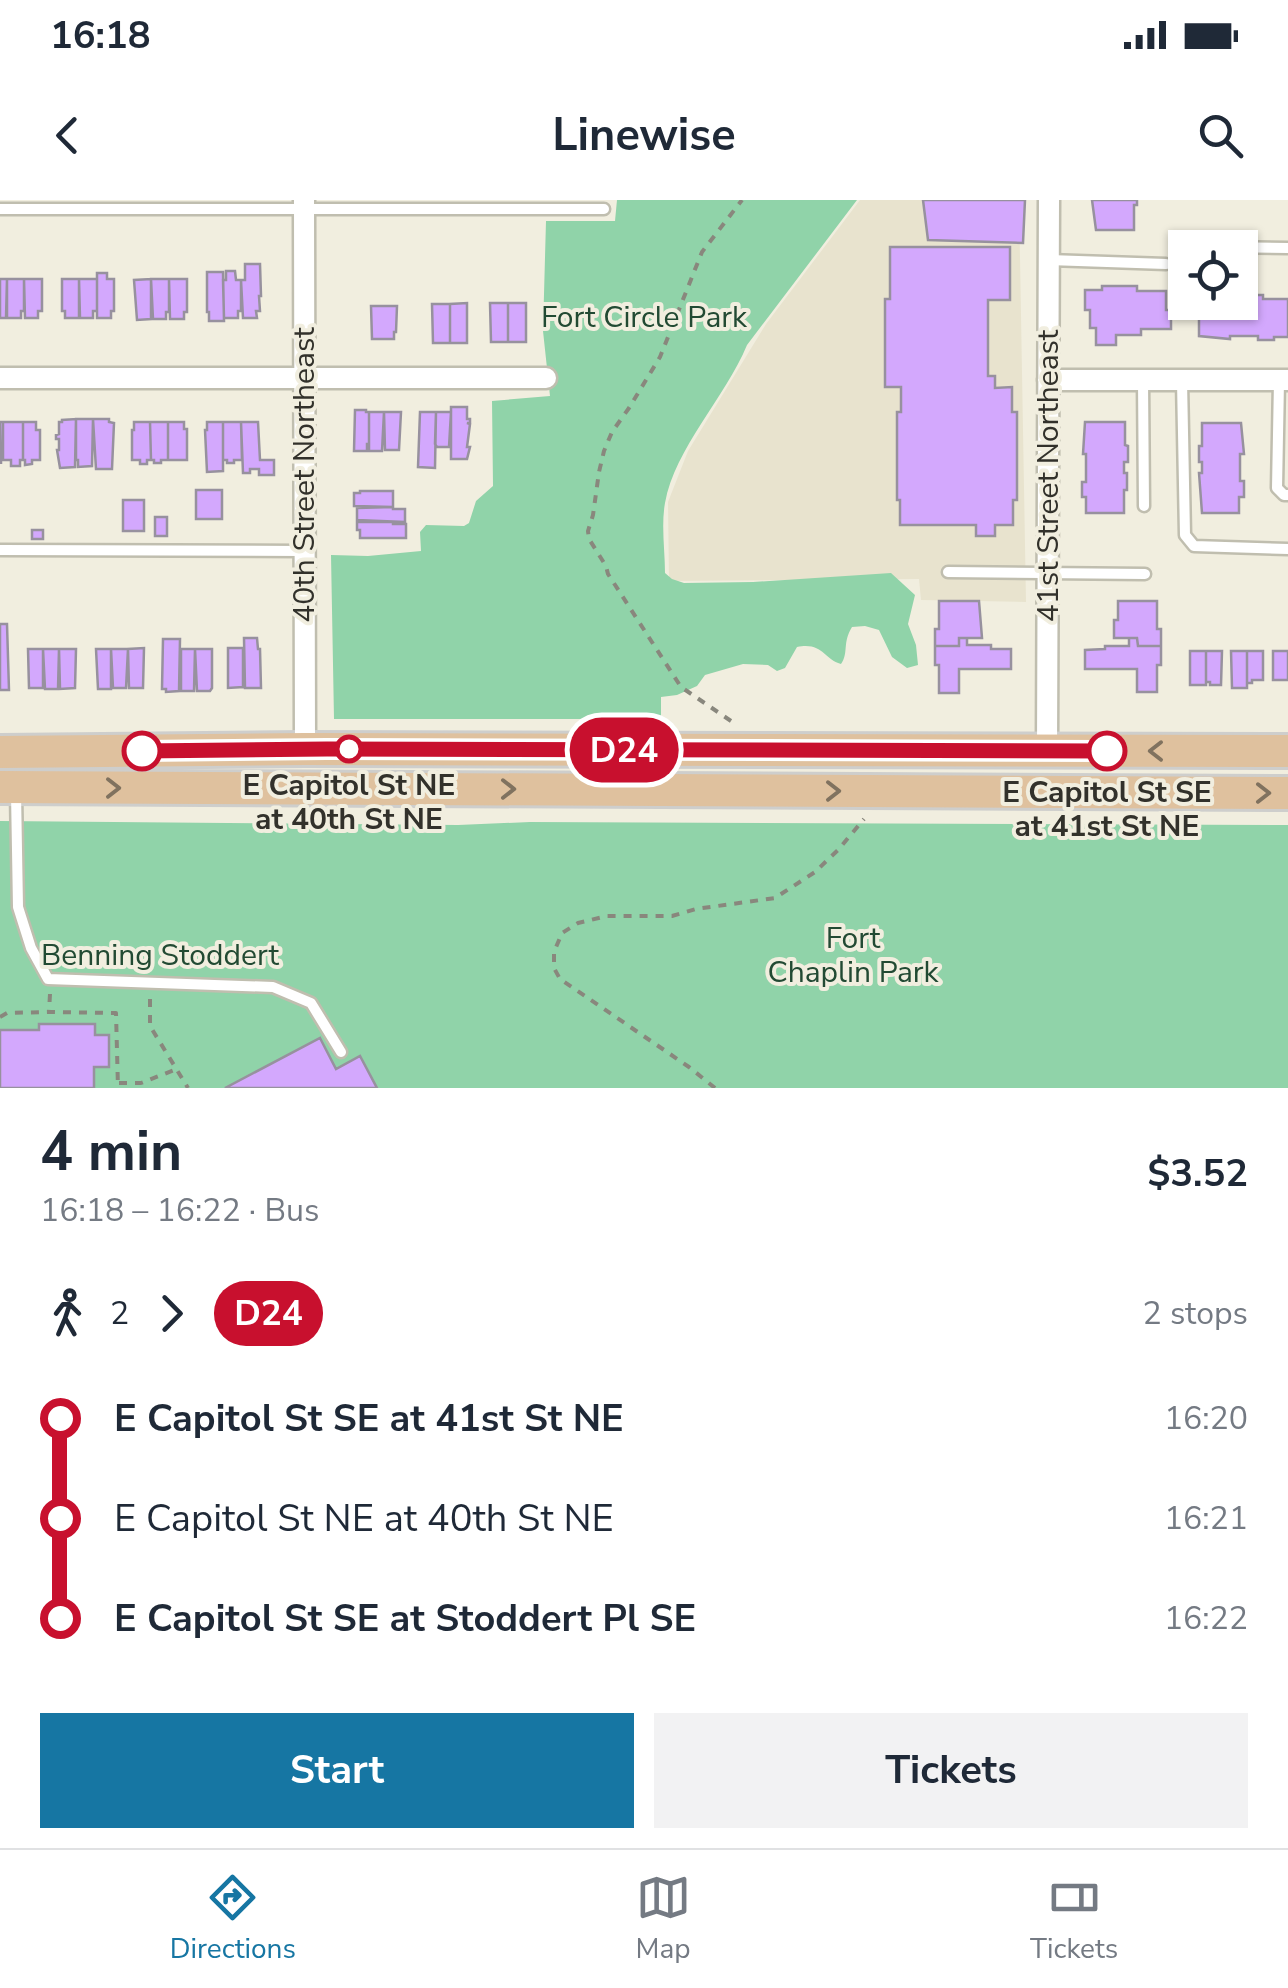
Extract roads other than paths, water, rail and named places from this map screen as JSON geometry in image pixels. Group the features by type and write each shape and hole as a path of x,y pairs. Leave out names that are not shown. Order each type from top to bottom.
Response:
{"main road":[{"path":"8,752 1288,752"},
{"path":"8,787 1288,793"}],"street":[{"name":"41st Street Northeast","path":"1047,751 1049,200"},
{"name":"40th Street Northeast","path":"304,204 304,749"},
{"path":"0,378 546,378"},
{"path":"1048,380 1283,380"}],"lane":[{"path":"0,209 304,204 604,208"},
{"path":"1258,248 1288,248"},
{"path":"1049,260 1166,264"},
{"path":"1144,380 1144,506"},
{"path":"1182,380 1186,536 1194,546 1288,549"},
{"path":"1283,380 1277,488 1288,495"},
{"path":"0,550 303,551"},
{"path":"948,572 1145,574"},
{"path":"8,752 18,907 31,948 48,979 273,986 311,1002 342,1052"}],"place":[{"name":"E Capitol St NE at 40th St NE","path":"349,749"},
{"name":"E Capitol St SE at 41st St NE","path":"1107,751"}],"park label":[{"name":"Fort Circle Park","path":"644,317"},
{"name":"Benning Stoddert","path":"160,955"},
{"name":"Fort Chaplin Park","path":"853,955"}]}
